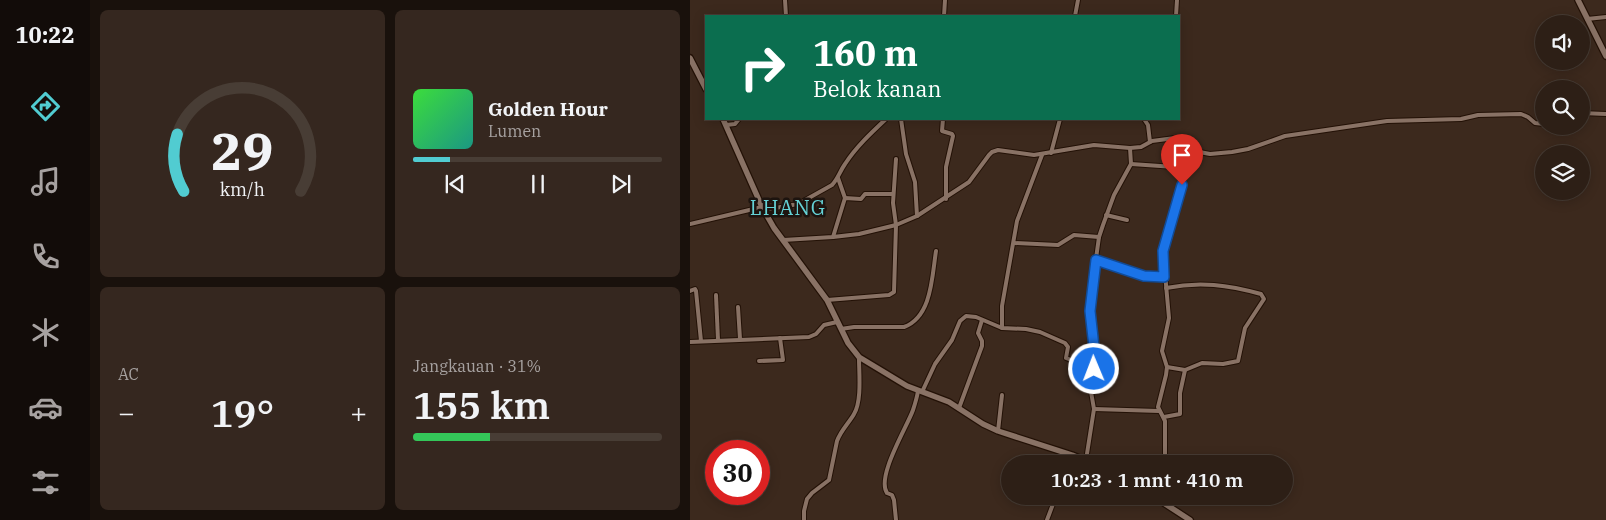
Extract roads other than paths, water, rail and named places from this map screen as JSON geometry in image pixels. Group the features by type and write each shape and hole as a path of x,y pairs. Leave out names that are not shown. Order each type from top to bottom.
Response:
{"street":[{"path":"785,0 786,15"},
{"path":"944,15 946,0"},
{"path":"1075,15 1078,0"},
{"path":"1176,15 1177,0"},
{"path":"1578,0 1585,15"},
{"path":"1590,19 1606,17"},
{"path":"1590,25 1606,56"},
{"path":"690,58 705,87"},
{"path":"1590,113 1606,114"},
{"path":"1178,148 1210,154 1232,152 1248,149 1285,136 1387,121 1461,119 1478,115 1525,115 1535,123"},
{"path":"724,120 774,228 827,300 851,347 859,357 920,391 949,402 983,424 998,431 1072,455"},
{"path":"726,125 735,124 738,120"},
{"path":"690,224 763,208 798,204 832,185 838,178 845,163 861,143 885,120"},
{"path":"901,120 906,154 915,182 918,216"},
{"path":"943,120 942,131 953,136 946,167 946,199"},
{"path":"1051,153 1060,120"},
{"path":"1145,120 1148,125 1150,142"},
{"path":"783,240 858,234 896,225 918,216 970,182 989,155 995,150 1042,155 1094,145 1130,148 1143,146 1150,142 1175,138 1178,148 1176,166 1183,175 1163,251 1169,318 1162,351 1167,367 1159,400 1159,411 1164,417 1165,455"},
{"path":"1087,455 1094,409 1090,389 1095,356 1090,311 1099,237 1114,195 1131,164 1130,148"},
{"path":"1002,328 1002,306 1018,216 1042,155"},
{"path":"827,300 894,293 896,225 893,194 896,159"},
{"path":"1131,164 1176,166"},
{"path":"833,237 845,198 838,178"},
{"path":"845,198 861,198 865,194 872,193 893,194"},
{"path":"1106,215 1127,220"},
{"path":"1014,243 1060,245 1068,237 1074,235 1099,237"},
{"path":"841,329 854,327 904,327 910,324 920,314 926,304 936,251"},
{"path":"1096,260 1144,276 1164,277"},
{"path":"1166,288 1204,283 1247,290 1261,294 1264,297 1245,328 1238,361 1223,364 1202,363 1185,370 1167,367"},
{"path":"690,291 695,289 696,291 701,341"},
{"path":"716,295 718,340"},
{"path":"738,307 740,340"},
{"path":"896,520 894,500 892,495 887,493 884,486 888,466 914,409 920,391 964,317 971,316 1002,328 1040,332 1065,342 1068,347 1066,358 1094,369"},
{"path":"959,408 982,346 982,341 978,334 982,320"},
{"path":"690,342 809,337 816,334 824,325 837,322"},
{"path":"759,361 783,360 780,338"},
{"path":"804,520 806,502 812,493 829,480 839,435 856,412 859,357"},
{"path":"1164,417 1180,414 1180,393 1185,370"},
{"path":"998,431 1002,396"},
{"path":"1094,409 1159,411"},
{"path":"1047,520 1053,505"},
{"path":"1167,505 1190,520"}],"district":[{"name":"LHANG","path":"788,208"}]}
